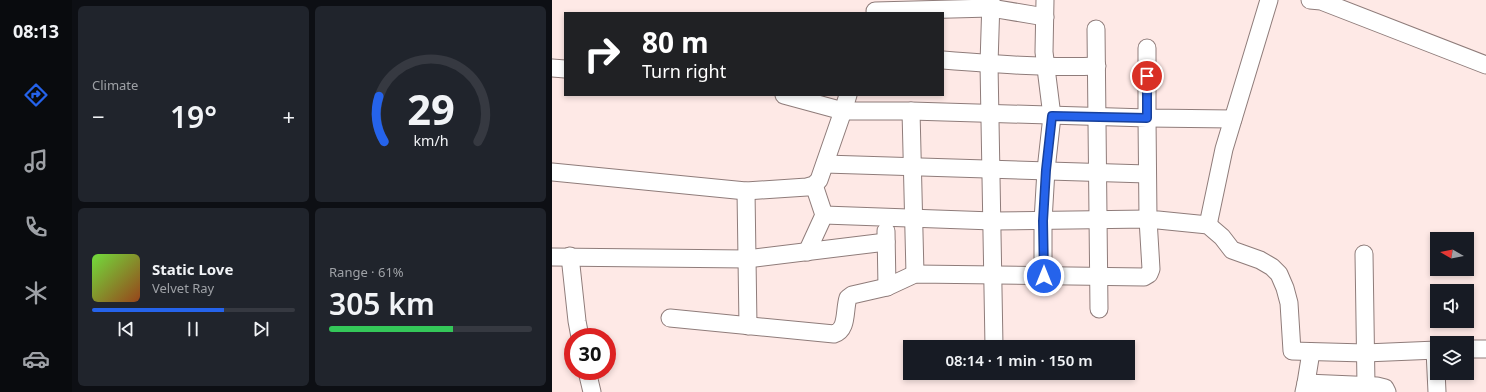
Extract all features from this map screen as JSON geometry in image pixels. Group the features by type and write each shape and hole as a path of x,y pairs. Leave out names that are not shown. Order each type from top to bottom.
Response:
{"street":[{"path":"1044,276 1043,221 1046,170 1052,116 1044,52 1045,0"},
{"path":"1208,225 1224,149 1269,0"},
{"path":"1310,0 1321,1 1486,65"},
{"path":"876,8 991,4 1045,17"},
{"path":"991,4 989,64 993,221 994,340"},
{"path":"1096,29 1099,309"},
{"path":"670,318 834,334 838,333 843,326 848,298 852,295 887,287 915,274 1144,277 1149,274 1151,268 1148,219 1146,48"},
{"path":"944,60 989,64 1077,67 1097,66"},
{"path":"552,68 564,69"},
{"path":"792,96 911,111 1052,116 1233,119"},
{"path":"552,172 746,191 807,187 814,185 819,180 846,103"},
{"path":"911,111 915,274"},
{"path":"824,164 1148,174"},
{"path":"807,252 824,214 814,185"},
{"path":"746,191 748,326"},
{"path":"824,214 993,221 1148,219 1208,225 1222,237 1232,250 1272,266 1279,274 1289,303 1292,351 1365,353 1430,350"},
{"path":"886,217 887,287"},
{"path":"552,257 747,259 886,242"},
{"path":"1364,254 1366,385"},
{"path":"570,256 578,328"},
{"path":"1474,349 1486,349"},
{"path":"1311,352 1305,387 1366,385 1385,388 1387,392"},
{"path":"589,380 592,392"},
{"path":"1437,380 1437,392"}],"route":[{"path":"1044,276 1043,221 1046,170 1052,116 1147,118 1147,76"}]}
